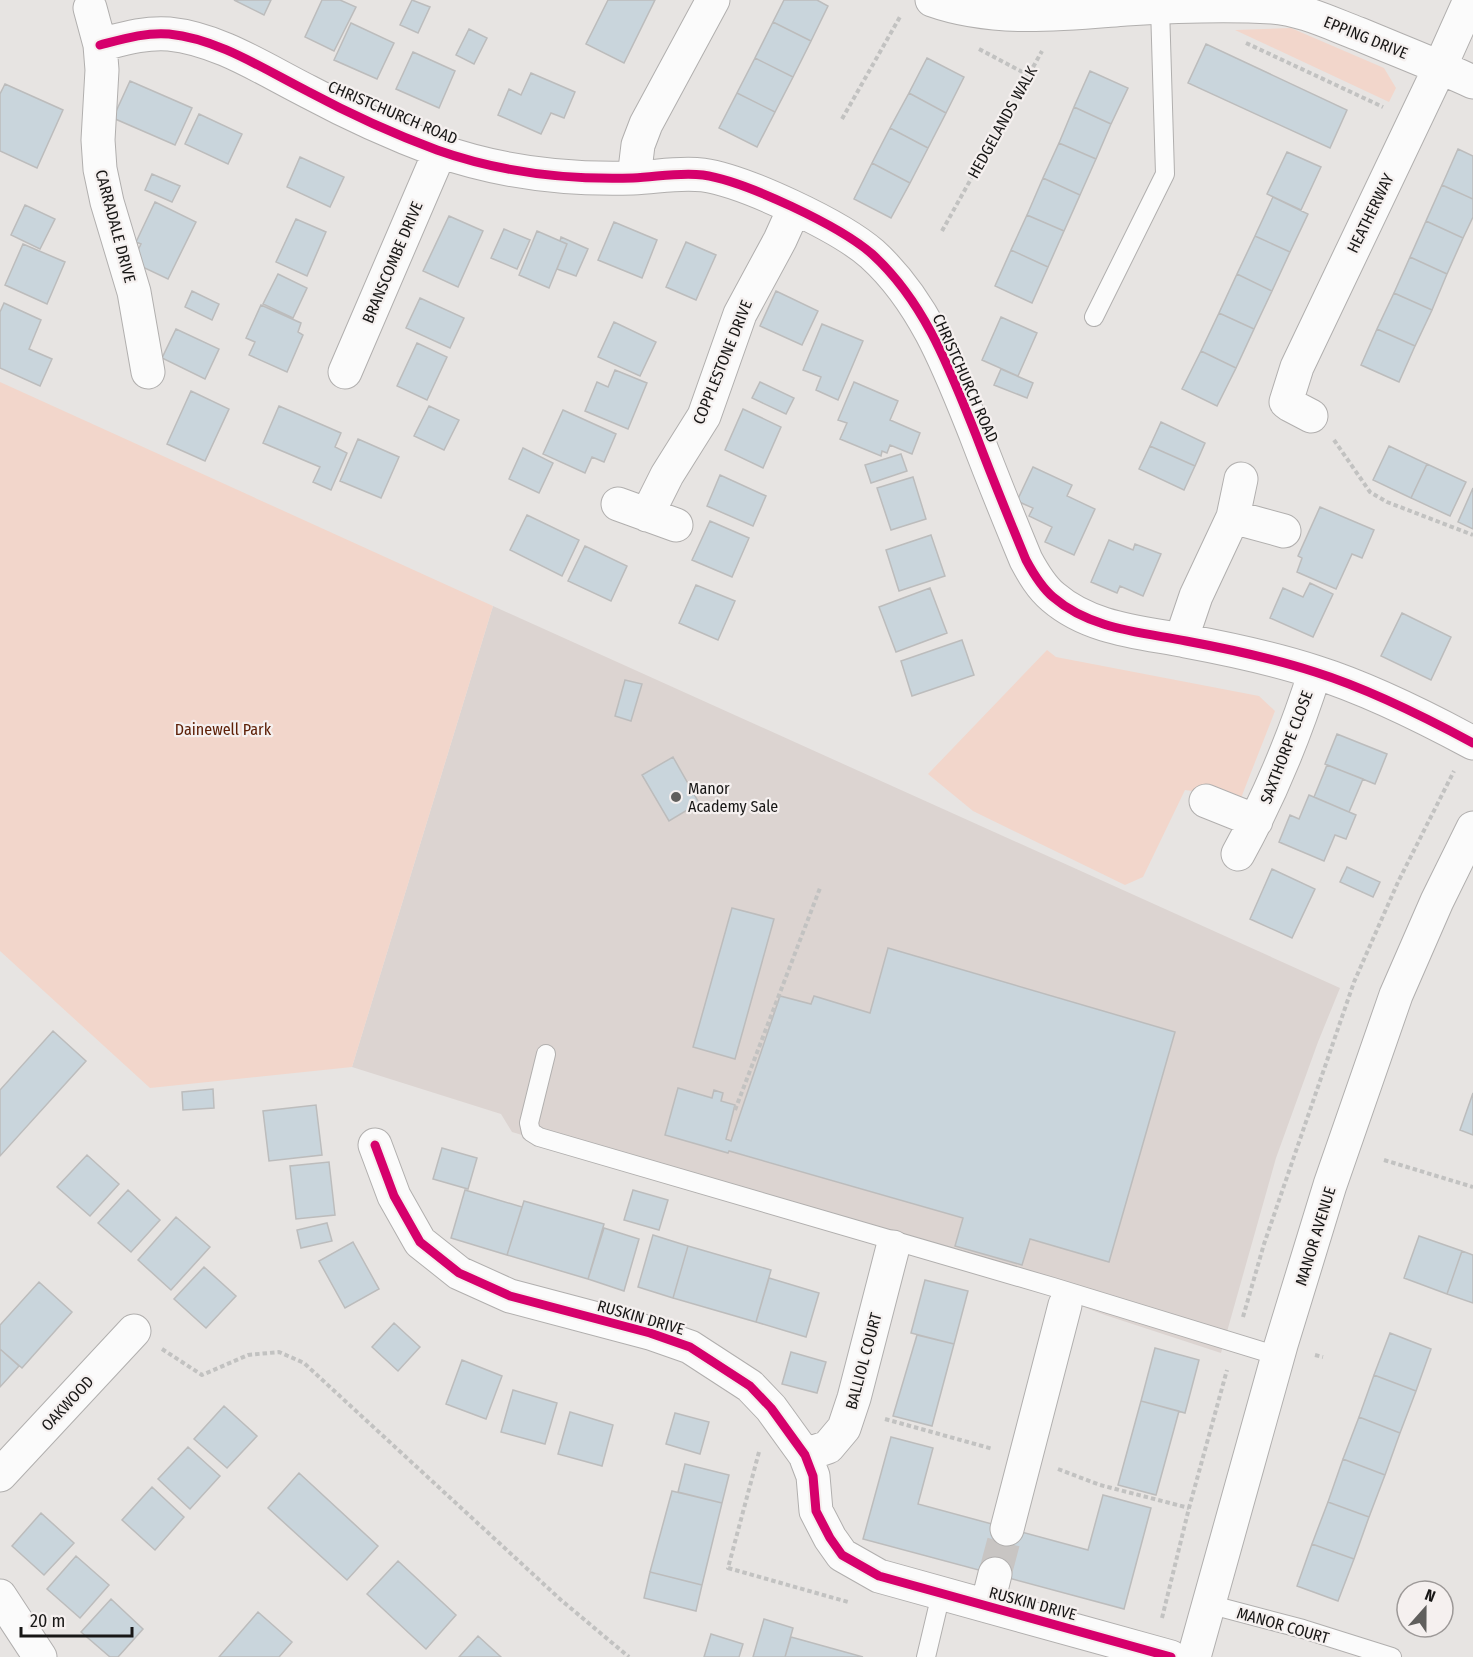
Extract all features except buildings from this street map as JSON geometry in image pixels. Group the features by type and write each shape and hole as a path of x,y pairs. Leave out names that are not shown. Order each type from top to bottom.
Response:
{"street":[{"path":"634,178 638,145 646,124 713,0"},
{"name":"HEATHERWAY","path":"1311,416 1286,402 1297,367 1470,0"},
{"name":"EPPING DRIVE","path":"918,5 1016,15 1220,5 1275,7 1318,18 1473,82"},
{"name":"CARRADALE DRIVE","path":"90,8 100,45 102,70 98,140 100,169 107,202 134,292 148,372"},
{"name":"CHRISTCHURCH ROAD","path":"100,45 146,34 168,34 193,38 222,48 322,99 440,151 529,172 566,176 634,178 675,173 705,175 745,186 794,209 845,235 872,254 901,287 926,321 954,379 1026,561 1052,597 1072,611 1127,632 1253,654 1315,672 1375,695 1473,743"},
{"name":"BRANSCOMBE DRIVE","path":"345,372 440,151"},
{"name":"COPPLESTONE DRIVE","path":"647,514 667,475 704,416 740,314 794,209"},
{"path":"1181,640 1196,596 1233,517 1241,479"},
{"path":"1233,517 1284,531"},
{"name":"SAXTHORPE CLOSE","path":"1238,855 1257,821 1281,767 1315,672"},
{"name":"SAXTHORPE CLOSE","path":"1206,801 1257,821"},
{"name":"MANOR AVENUE","path":"1194,1657 1278,1356 1330,1185 1396,995 1437,901 1473,828"},
{"name":"RUSKIN DRIVE","path":"375,1145 394,1196 420,1242 459,1273 510,1296 650,1333 690,1347 750,1386 771,1408 805,1455 813,1476 816,1511 830,1539 842,1555 879,1576 1171,1657"},
{"name":"BALLIOL COURT","path":"805,1455 828,1447 844,1428 893,1247"},
{"path":"1007,1528 1065,1305"},
{"name":"OAKWOOD","path":"0,1475 134,1331"},
{"path":"987,1606 995,1574"},
{"path":"0,1596 40,1657"}],"lane":[{"path":"1094,317 1165,174 1160,7"},
{"path":"546,1054 529,1123 531,1132 539,1137 1278,1356"},
{"path":"926,1657 942,1594"},
{"name":"MANOR COURT","path":"1208,1604 1303,1629 1392,1657"}],"path":[{"path":"842,119 918,5"},
{"path":"1220,5 1224,32 1414,121"},
{"path":"1311,416 1332,437 1370,492 1387,502 1473,535"},
{"path":"735,1110 820,888"},
{"path":"1384,1160 1473,1187"},
{"path":"134,1331 202,1375 248,1356 269,1353 279,1352 304,1363 561,1600 629,1657"},
{"path":"850,1410 1025,1457 1100,1485 1189,1508"},
{"path":"1154,1615 1163,1613"}],"shaded area":[{"name":"Manor Academy Sale","path":"493,606 1340,988 1276,1158 1221,1353 1105,1315 1022,1284 512,1132 501,1114 352,1067"}],"green space":[{"path":"1291,28 1384,68 1396,88 1389,102 1235,30"},
{"name":"Dainewell Park","path":"0,382 493,606 352,1067 150,1088 0,951"},
{"path":"1047,650 1056,657 1259,696 1275,711 1241,798 1185,790 1143,877 1125,885 973,811 928,774"}],"tunnel":[{"path":"995,1574 1007,1529"}],"cycle path":[{"path":"100,45 152,34 188,37 224,49 388,130 461,158 509,169 584,178 703,175 743,186 816,218 872,254 891,273 921,315 946,362 1026,560 1034,575 1053,597 1067,608 1083,616 1116,628 1250,654 1335,679 1396,704 1473,743"},
{"path":"375,1145 394,1196 420,1242 459,1273 510,1296 650,1333 690,1347 750,1386 771,1408 805,1455 813,1476 816,1511 842,1555 879,1576 1171,1657"}],"place":[{"name":"Manor Academy Sale","path":"676,797"}]}
